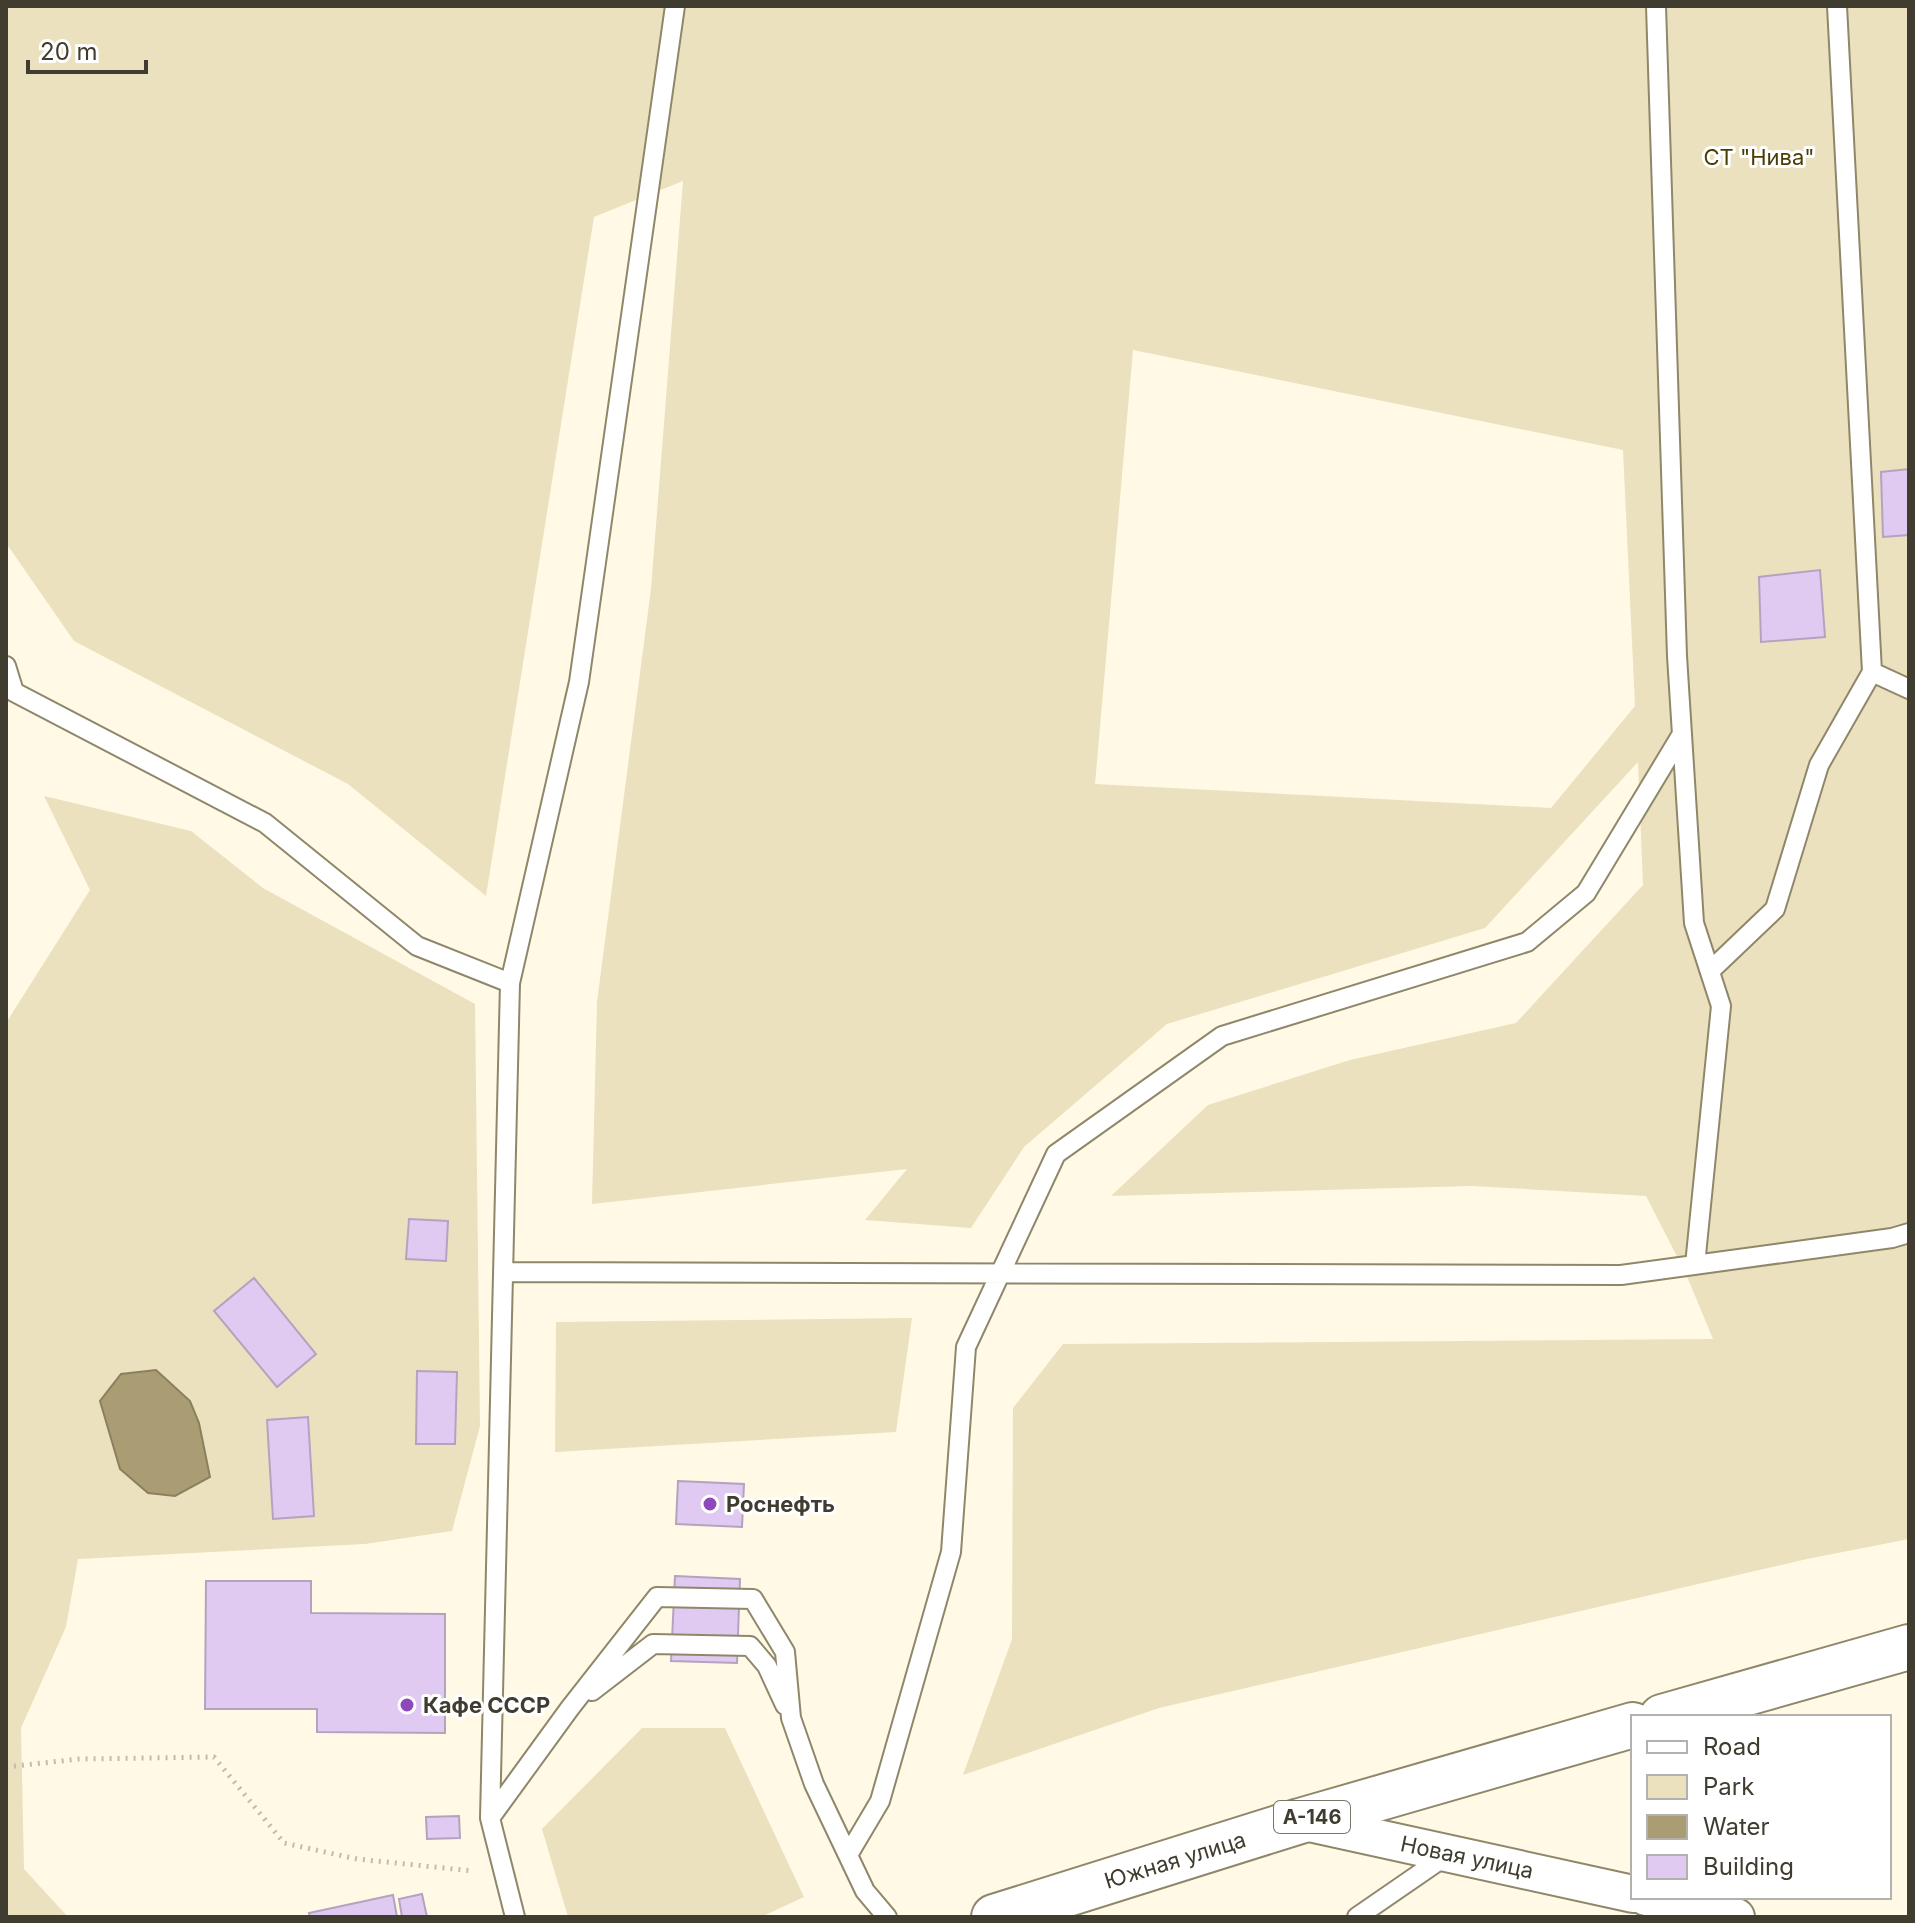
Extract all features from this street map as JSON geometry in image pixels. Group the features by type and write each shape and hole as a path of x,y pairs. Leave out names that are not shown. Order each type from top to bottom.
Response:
{"highway":[{"path":"1669,1715 1909,1647"},
{"name":"Южная улица","path":"994,1917 1300,1821 1631,1726"}],"street":[{"name":"Новая улица","path":"1300,1821 1631,1894"},
{"path":"1655,1899 1736,1917"}],"lane":[{"path":"515,1917 490,1818 510,983 579,682 675,6"},
{"path":"1656,6 1676,640 1694,923 1721,1006 1695,1265"},
{"path":"1710,971 1775,909 1819,765 1872,672 1837,6"},
{"path":"6,666 14,692 265,823 417,946 510,983"},
{"path":"1872,672 1909,689"},
{"path":"848,1855 880,1801 951,1552 966,1347 1056,1154 1222,1036 1527,942 1586,893 1682,734"},
{"path":"503,1272 1621,1275 1892,1238 1909,1233"},
{"path":"490,1818 570,1708 657,1597 753,1599 785,1652 791,1718"},
{"path":"570,1708 653,1644 750,1646 767,1666 791,1718 814,1784 865,1891 887,1917"},
{"path":"1357,1917 1449,1854"}],"path":[{"path":"6,1767 79,1759 214,1757 284,1843 357,1859 504,1874"}],"green space":[{"name":"СТ \"Нива\"","path":"6,6 1909,6 1909,1539 1807,1559 1159,1708 963,1775 1012,1639 1013,1408 1063,1344 1713,1339 1686,1274 1646,1196 1472,1186 1111,1196 1208,1105 1350,1060 1516,1023 1643,885 1638,762 1485,928 1167,1024 1024,1147 971,1228 865,1220 907,1169 592,1204 597,1002 651,589 683,181 594,217 486,896 348,784 74,641 6,543","holes":["1133,350 1623,450 1635,706 1551,808 1095,784"]},
{"path":"44,796 191,831 263,888 475,1004 480,1426 452,1531 365,1544 78,1559 66,1627 21,1728 24,1869 68,1917 6,1917 6,1023 90,890"},
{"path":"912,1318 896,1432 555,1452 556,1322"},
{"path":"642,1728 725,1728 804,1897 761,1917 568,1917 542,1829"}],"water":[{"path":"156,1370 190,1401 199,1423 210,1477 175,1496 148,1493 120,1469 100,1401 121,1374"}],"building":[{"path":"1909,469 1909,535 1883,537 1881,472"},
{"path":"1820,570 1825,637 1761,642 1759,577"},
{"path":"409,1219 448,1221 446,1261 406,1259"},
{"path":"254,1278 316,1354 277,1387 214,1311"},
{"path":"417,1371 457,1372 455,1444 416,1444"},
{"path":"308,1417 314,1516 273,1519 267,1420"},
{"name":"Роснефть","path":"678,1481 744,1484 742,1527 676,1524"},
{"path":"675,1576 740,1579 737,1663 671,1661"},
{"path":"206,1581 311,1581 311,1613 445,1614 445,1733 317,1732 317,1709 205,1709"},
{"path":"459,1816 460,1838 427,1839 426,1817"},
{"path":"422,1894 427,1917 402,1917 399,1899"},
{"path":"393,1895 397,1917 310,1917 309,1913"}],"place":[{"name":"Роснефть","path":"710,1504"},
{"name":"Кафе СССР","path":"407,1705"}]}
